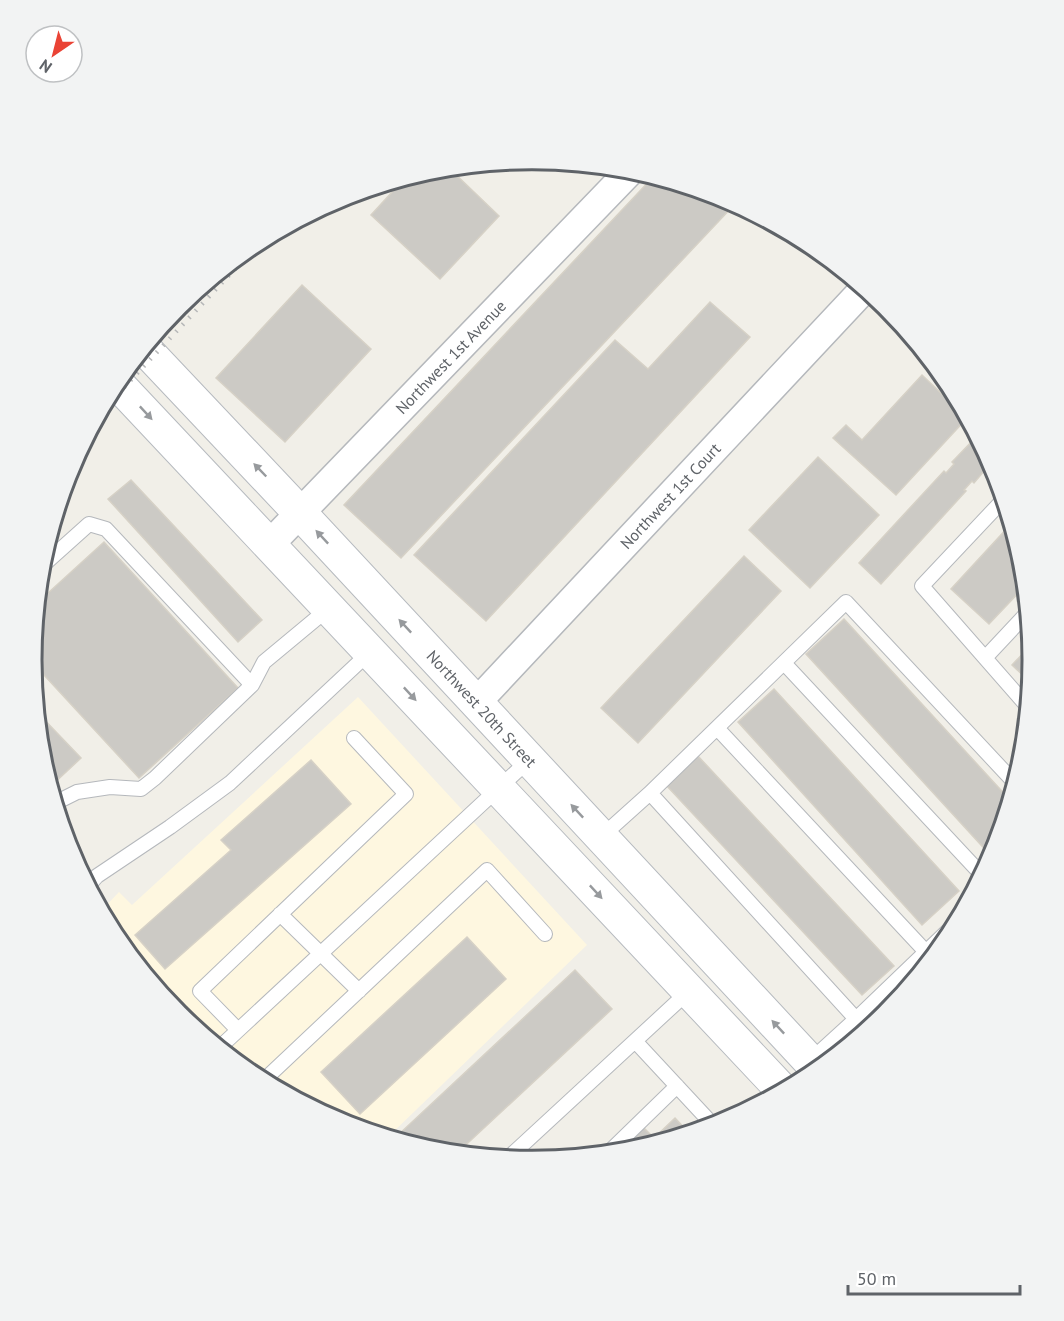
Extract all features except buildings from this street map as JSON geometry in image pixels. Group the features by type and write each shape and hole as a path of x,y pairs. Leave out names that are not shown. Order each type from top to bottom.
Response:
{"street":[{"name":"Northwest 1st Avenue","path":"270,544 622,179"},
{"name":"Northwest 1st Court","path":"476,703 858,295"},
{"name":"Northwest 20th Street","path":"150,354 812,1062"},
{"path":"124,390 777,1085"},
{"path":"370,652 389,651 444,669"}],"lane":[{"path":"997,506 922,586 1020,698"},
{"path":"53,556 89,524 106,529 252,685"},
{"path":"602,837 846,602 1008,775"},
{"path":"63,799 77,792 110,787 141,789 252,685 264,662 329,608"},
{"path":"985,658 1020,620"},
{"path":"94,879 230,783 370,652"},
{"path":"784,663 975,868"},
{"path":"717,728 926,951"},
{"path":"238,1030 200,991 406,794 354,738"},
{"path":"225,1042 529,760"},
{"path":"650,793 856,1019"},
{"path":"271,1075 487,870 545,934"},
{"path":"280,914 359,991"},
{"path":"826,1052 856,1019 924,955"},
{"path":"516,1150 689,991"},
{"path":"635,1041 707,1118"},
{"path":"619,1142 677,1086"}],"shaded area":[{"path":"358,697 587,945 395,1131 344,1113 287,1085 260,1068 209,1029 164,984 143,959 108,904 119,892 132,905"}],"railway":[{"path":"130,381 226,278"}]}
